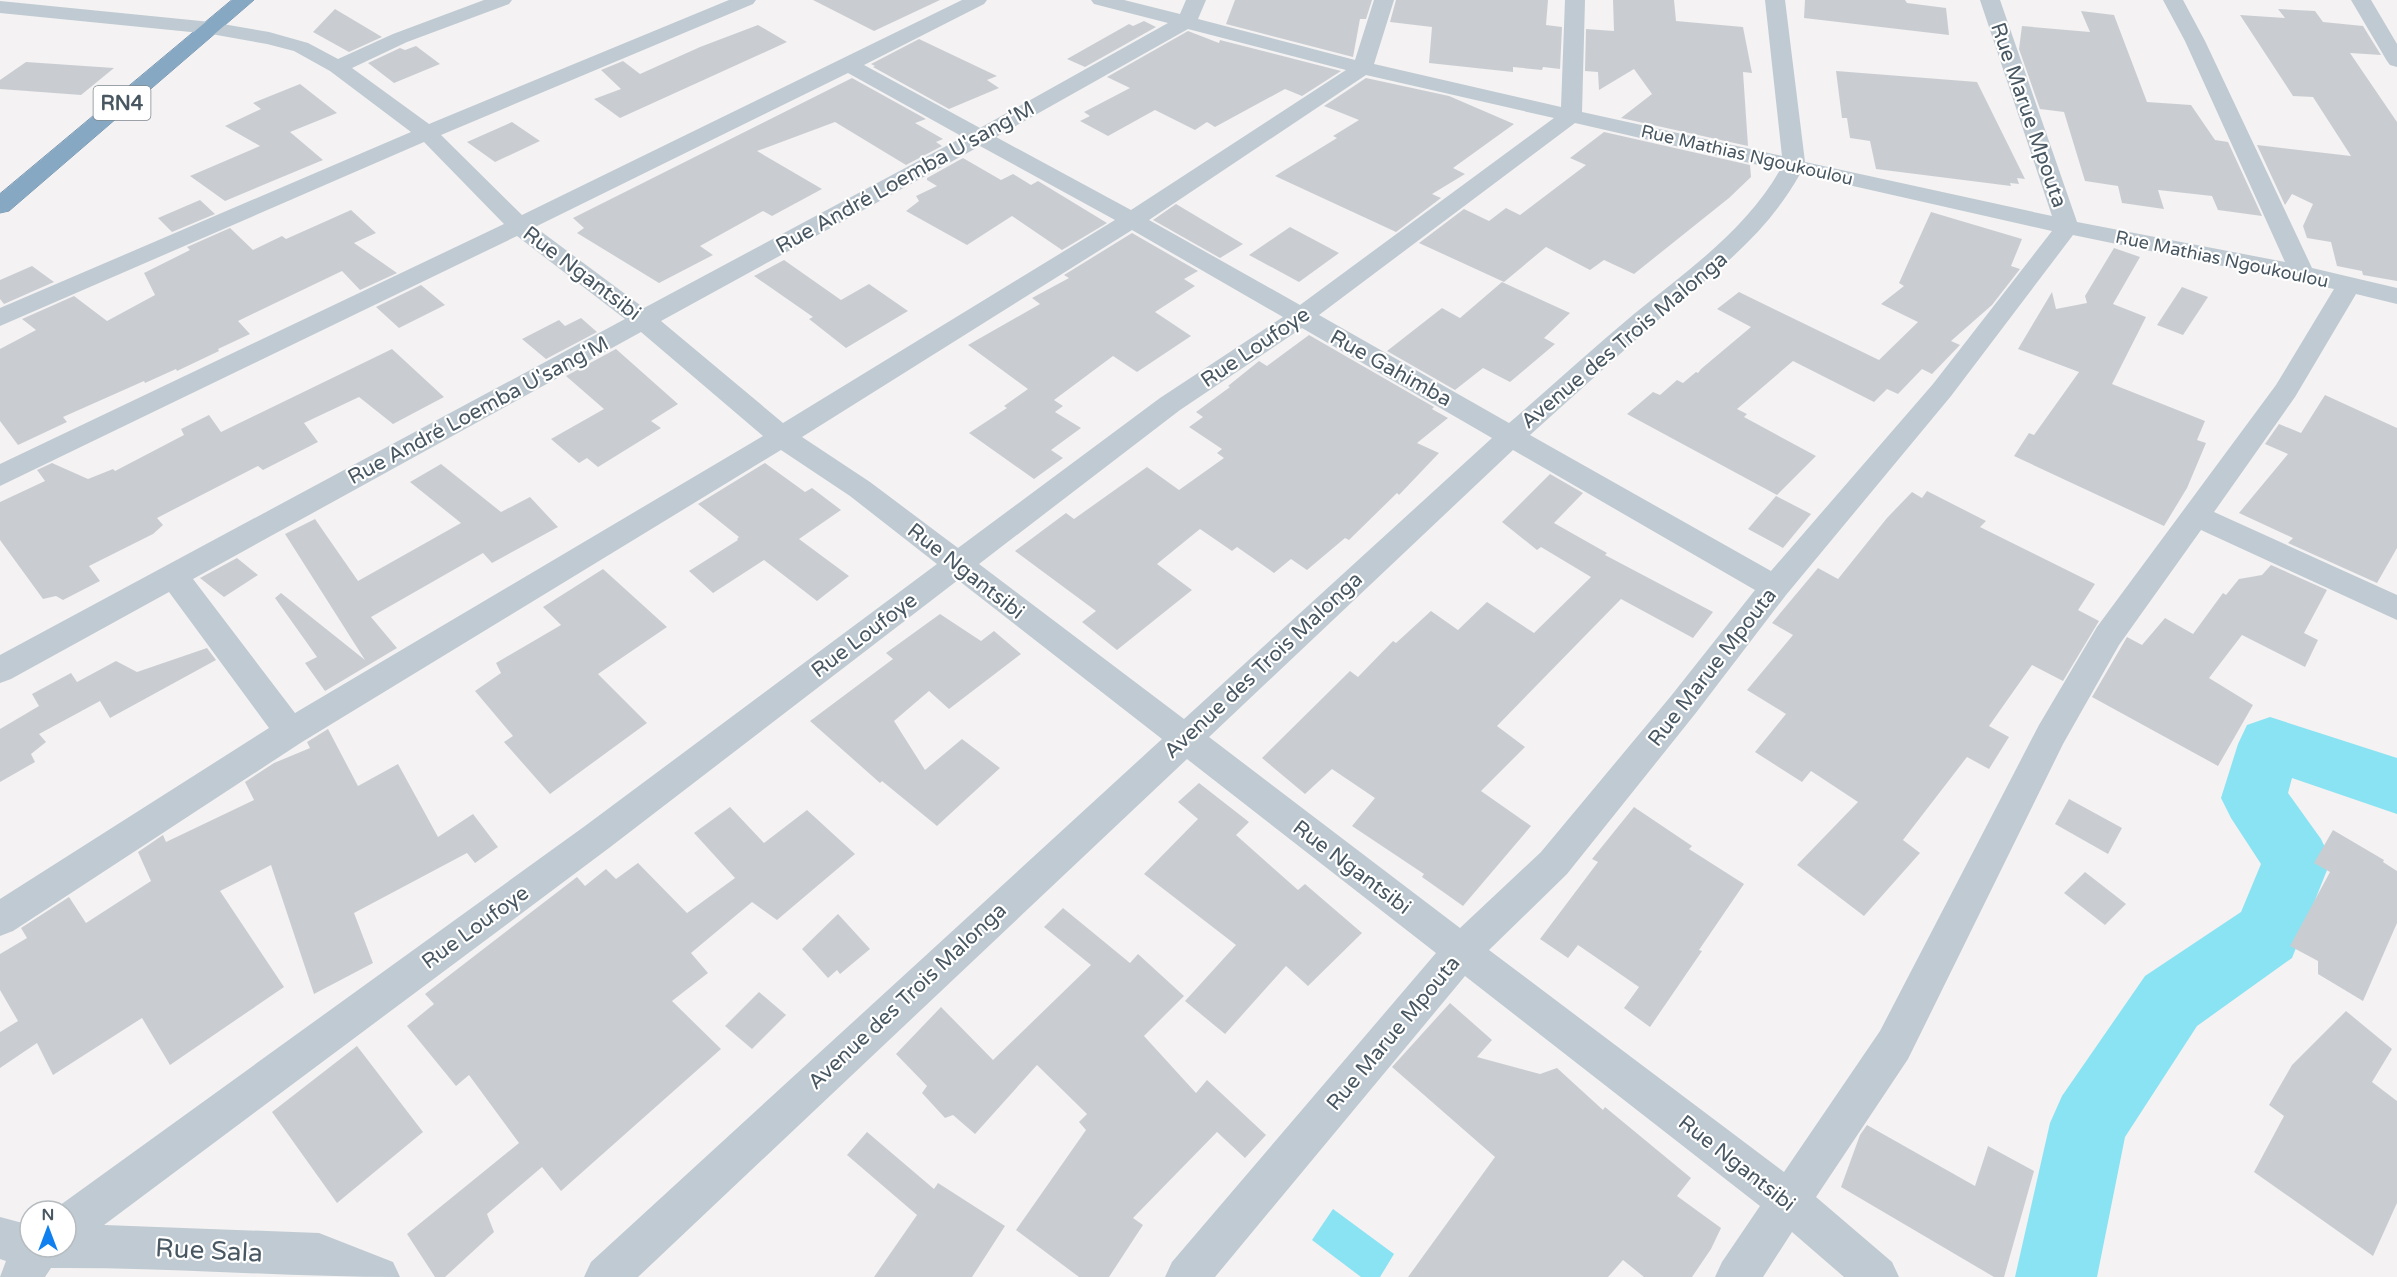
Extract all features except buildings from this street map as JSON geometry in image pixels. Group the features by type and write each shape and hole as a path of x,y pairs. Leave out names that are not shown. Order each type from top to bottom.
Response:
{"highway":[{"name":"RN4","path":"4,198 244,0"}],"street":[{"path":"400,38 445,0"},
{"path":"338,68 400,38 502,0"},
{"path":"0,318 427,133 746,0"},
{"path":"0,476 849,65 977,0"},
{"name":"Rue Mathias Ngoukoulou","path":"1101,0 1192,11 1363,68 2067,227 2302,273 2397,296"},
{"path":"0,919 290,732 782,437 1132,220 1363,68 1384,0"},
{"path":"1571,116 1575,0"},
{"path":"1775,0 1794,165"},
{"name":"Rue Marue Mpouta","path":"1187,1277 1462,951 1554,863 1683,705 1775,587 1942,390 2067,227 1990,0"},
{"path":"2173,0 2196,41 2302,273"},
{"path":"2361,0 2397,61"},
{"name":"Rue Ngantsibi","path":"6,7 211,28 269,38 301,46 338,68 427,133 518,225 644,320 782,437 860,489 958,564 1789,1202 1877,1277"},
{"name":"Rue André Loemba U'sang'M","path":"0,670 981,136 1192,11"},
{"name":"Rue Gahimba","path":"849,65 1132,220 1775,587"},
{"name":"Rue Loufoye","path":"78,1218 597,837 1170,404 1300,317 1571,116"},
{"name":"Avenue des Trois Malonga","path":"606,1277 1511,436 1644,320 1736,244 1782,189 1794,165"},
{"path":"1737,1277 1894,1045 2052,735 2108,636 2193,515 2286,391 2349,285"},
{"path":"2193,515 2397,608"},
{"path":"173,574 290,732"},
{"path":"0,1238 18,1243"},
{"name":"Rue Sala","path":"78,1247 126,1246 314,1266 378,1277"},
{"path":"21,1277 31,1259"}],"water":[{"path":"1333,1209 1394,1254 1380,1277 1361,1277 1312,1240"}],"waterway":[{"path":"2056,1277 2089,1123 2171,1001 2267,935 2297,860 2254,798 2270,744 2397,786"}]}
